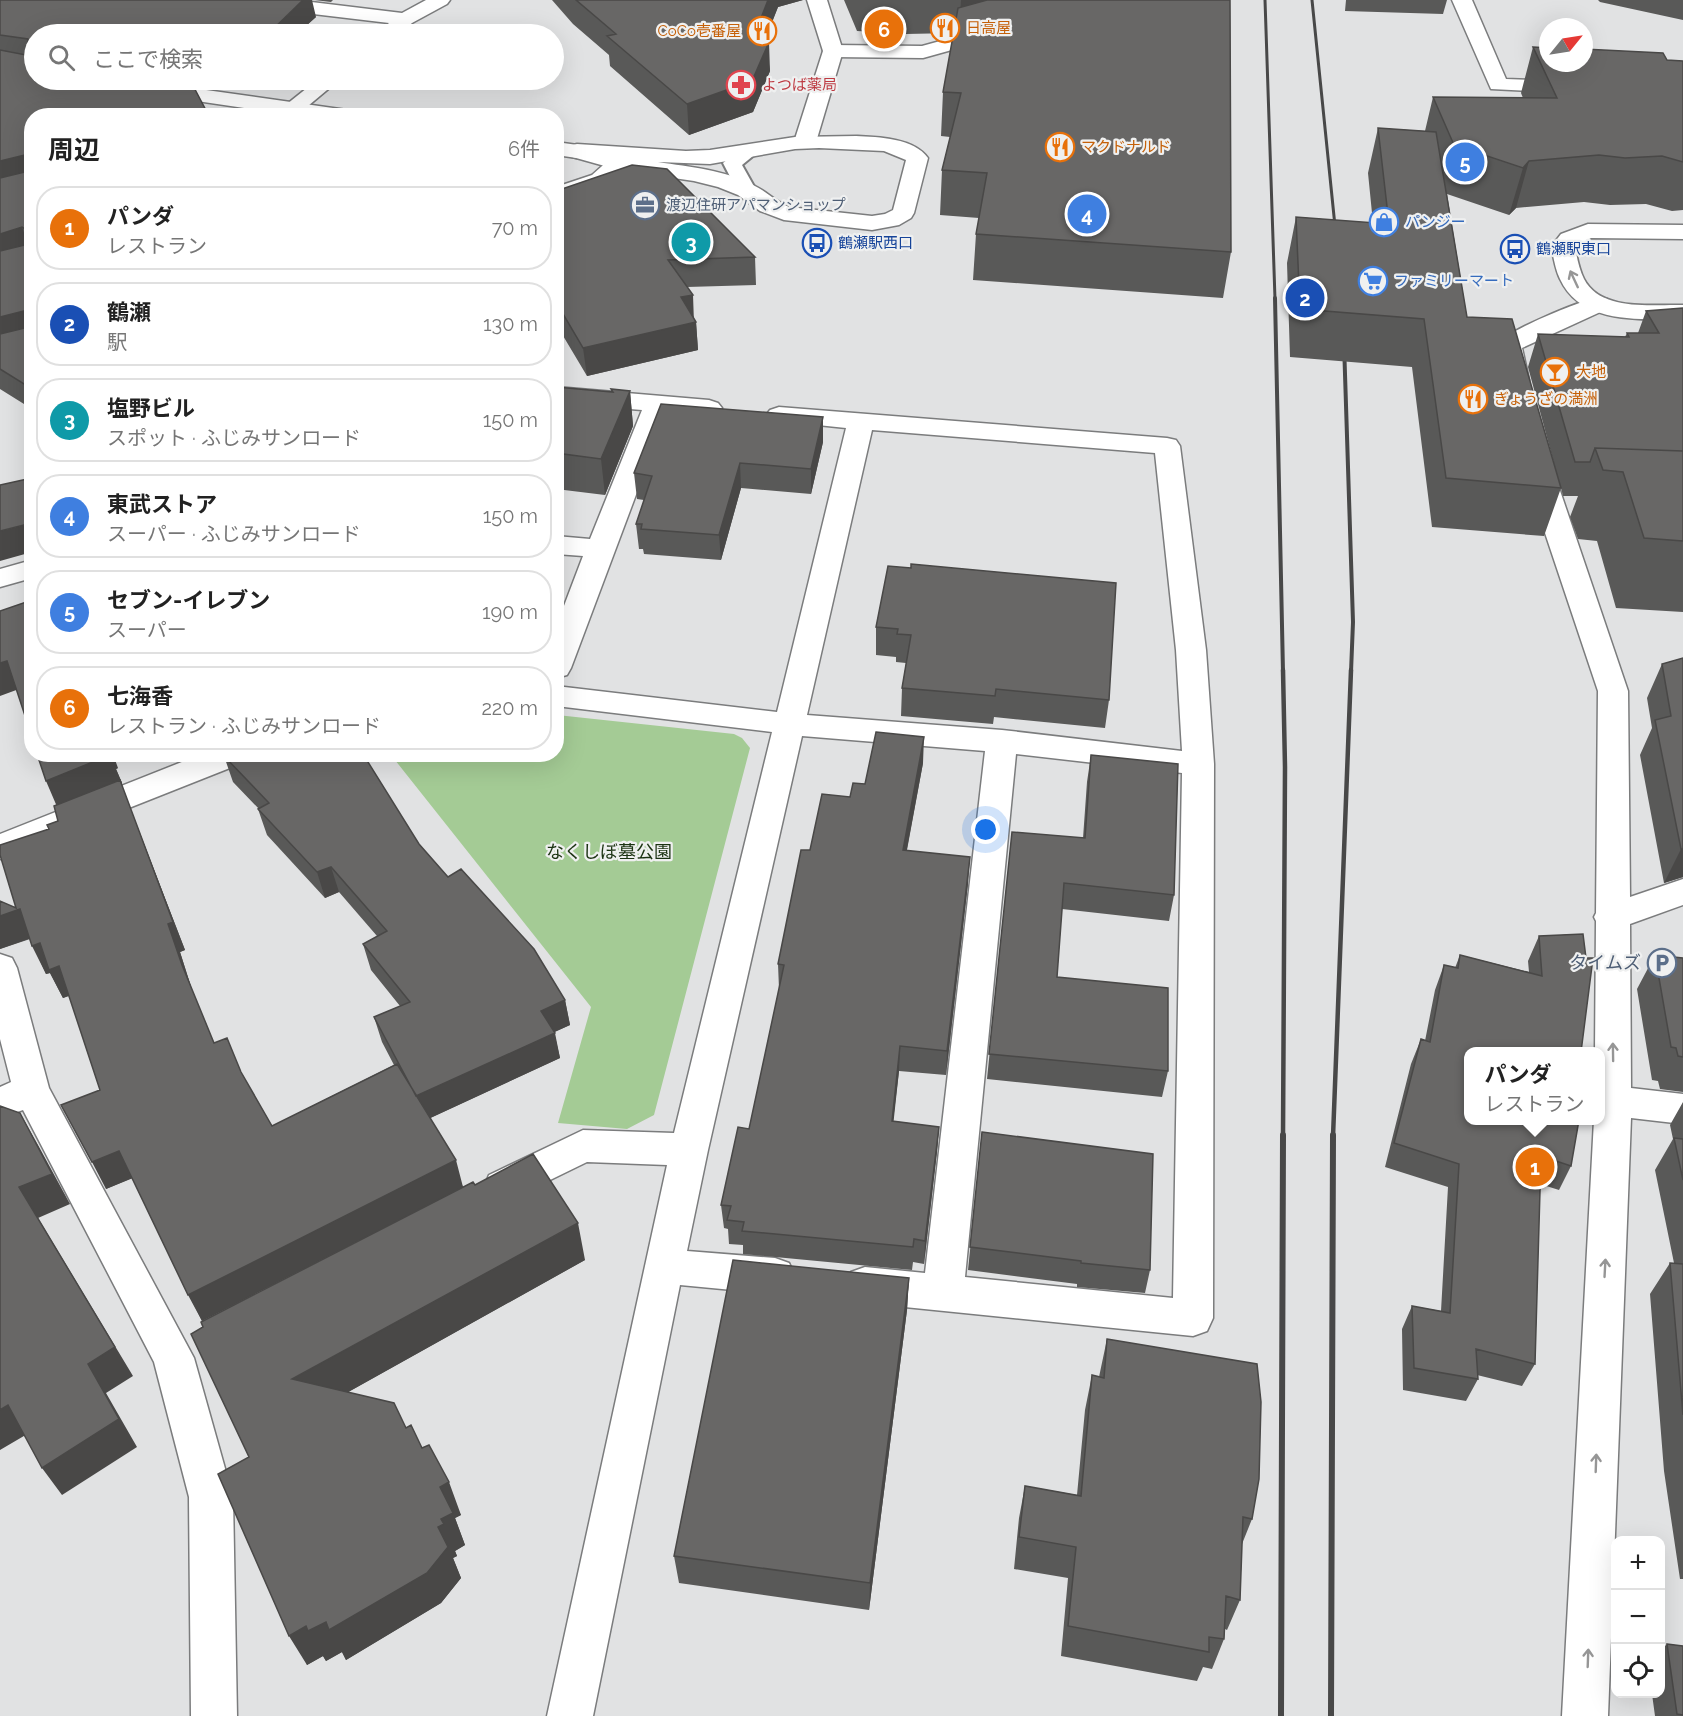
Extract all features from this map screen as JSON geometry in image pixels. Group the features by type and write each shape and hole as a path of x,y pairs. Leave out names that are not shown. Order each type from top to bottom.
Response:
{"street":[{"path":"246,0 320,4 405,19"},
{"path":"399,24 440,0"},
{"path":"805,142 833,51 817,0"},
{"path":"1462,0 1498,85 1590,88"},
{"path":"833,51 923,52 1008,28"},
{"path":"157,90 269,108"},
{"path":"292,108 316,90"},
{"path":"805,142 902,148 917,158 903,213 891,220 872,223 797,215 768,206 746,190 726,182 694,174 619,164 567,150 686,158 805,142"},
{"path":"564,192 600,180 619,164"},
{"path":"1683,232 1588,231 1569,239 1563,247 1574,283 1598,304 1630,310 1683,312"},
{"path":"1585,1716 1613,1101 1611,917 1613,692 1561,507 1528,427 1509,345 1526,334 1598,304"},
{"path":"564,396 1167,446 1191,650 1198,764 1193,1318 663,1266"},
{"path":"564,646 658,403"},
{"path":"570,1716 689,1150 861,421"},
{"path":"564,546 600,549"},
{"path":"0,578 24,571"},
{"path":"564,697 791,724 1002,741 1198,764"},
{"path":"943,1293 1002,741"},
{"path":"0,847 214,762"},
{"path":"1611,917 1683,892"},
{"path":"0,968 16,1096 190,1350 211,1497 214,1716"},
{"path":"1613,1101 1683,1109"},
{"path":"468,1206 583,1146 689,1150"}],"lane":[{"path":"985,18 1008,28"},
{"path":"746,190 732,163 750,151"}],"green space":[{"name":"なくしぼ墓公園","path":"564,716 734,734 742,738 750,748 654,1115 627,1129 558,1123 591,1007 397,762 564,762"}],"building":[{"path":"0,0 303,0 278,24 24,24 24,38 0,35"},
{"path":"576,0 768,0 756,31 769,42 752,81 687,104 607,36 616,34"},
{"path":"987,0 1230,0 1231,252 976,234 987,173 942,170 961,93 943,92 958,8"},
{"path":"1533,47 1539,47 1539,60"},
{"path":"1593,49 1663,53 1667,60 1683,61 1683,162 1662,156 1625,158 1599,155 1529,161 1523,168 1454,145 1433,97 1557,98 1545,72 1593,72"},
{"path":"0,50 24,55 24,90 195,90 205,108 24,108 24,155 0,161"},
{"path":"1378,128 1436,132 1467,317 1512,319 1561,488 1446,478 1424,319 1300,309 1296,217 1389,224"},
{"path":"632,165 667,169 755,257 668,260 693,295 681,297 696,322 583,348 564,316 564,188"},
{"path":"24,172 24,228 0,234 0,178"},
{"path":"24,245 24,311 0,317 0,251"},
{"path":"1683,308 1683,451 1595,448 1590,462 1575,462 1538,334 1629,337 1627,333 1659,333 1646,311"},
{"path":"24,328 24,384 0,369 0,334"},
{"path":"564,388 613,392 611,389 630,391 601,459 564,454"},
{"path":"661,404 823,417 811,469 740,463 719,535 641,529 642,524 636,524 652,476 634,473"},
{"path":"1595,448 1683,451 1683,541 1644,538 1623,472 1603,470"},
{"path":"24,480 24,525 0,531 0,485"},
{"path":"911,564 1116,583 1109,700 996,689 995,696 902,688 911,635 897,634 898,629 876,627 888,566 911,568"},
{"path":"24,603 24,713 7,661 0,663 0,611"},
{"path":"1683,658 1683,849 1681,849 1655,720 1671,716 1662,664"},
{"path":"876,732 924,737 903,850 970,857 947,1051 900,1046 892,1121 939,1127 925,1241 914,1239 913,1247 742,1231 744,1222 727,1220 731,1206 721,1205 738,1127 749,1129 784,965 778,964 801,850 810,850 822,794 850,797 853,783 865,784"},
{"path":"1091,755 1178,764 1174,895 1064,883 1057,977 1168,988 1168,1071 989,1054 1012,832 1085,838"},
{"path":"40,762 93,762 46,781"},
{"path":"230,762 368,762 419,844 448,877 461,869 534,949 565,1000 541,1011 555,1033 416,1096 374,1017 410,1002 363,944 387,931 331,867 317,872 258,809 269,803"},
{"path":"120,780 173,922 168,924 182,965 214,1043 227,1038 241,1072 272,1126 397,1064 456,1160 188,1295 119,1151 92,1162 61,1105 100,1090 59,966 49,970 40,943 32,946 20,909 0,916 0,901 16,908 0,855 0,845 49,829 47,825 58,821 54,806"},
{"path":"1583,934 1586,958 1593,958 1582,1047 1464,1047 1464,1125 1578,1125 1571,1166 1541,1156 1535,1364 1476,1349 1478,1379 1414,1368 1412,1306 1450,1313 1459,1164 1394,1143 1421,1039 1430,1042 1444,965 1458,968 1460,955 1542,976 1539,936"},
{"path":"1655,955 1683,958 1683,1057 1678,1056 1676,1048 1671,1047"},
{"path":"0,1106 20,1113 52,1174 19,1187 115,1347 88,1364 119,1419 42,1468 8,1405 0,1410"},
{"path":"982,1132 1153,1154 1150,1270 1081,1263 1081,1261 970,1247"},
{"path":"1674,1138 1683,1139 1683,1180"},
{"path":"533,1154 578,1223 292,1379 394,1403 406,1428 411,1425 422,1448 429,1445 449,1482 440,1487 453,1513 441,1519 444,1524 438,1527 448,1547 427,1573 329,1630 326,1622 308,1631 306,1626 289,1636 218,1474 249,1457 191,1334 203,1327 201,1322 473,1182 475,1185"},
{"path":"733,1260 909,1278 870,1583 674,1556"},
{"path":"1670,1263 1683,1264 1683,1415"},
{"path":"1107,1339 1257,1364 1261,1402 1259,1479 1252,1519 1243,1517 1240,1600 1226,1596 1224,1639 1209,1637 1209,1652 1068,1626 1076,1547 1019,1537 1025,1486 1081,1496 1092,1375 1104,1378"},
{"path":"1667,1644 1683,1646 1683,1715 1677,1714"}],"railway":[{"path":"1265,0 1275,299"},
{"path":"1312,0 1336,236"},
{"path":"1275,298 1283,672"},
{"path":"1344,343 1353,622 1351,672"},
{"path":"1283,670 1285,767 1283,1137"},
{"path":"1333,1137 1351,670"},
{"path":"1281,1716 1283,1135"},
{"path":"1331,1716 1333,1135"}],"place":[{"name":"日高屋","path":"945,28"},
{"name":"七海香","path":"884,29"},
{"name":"CoCo壱番屋","path":"762,31"},
{"name":"よつば薬局","path":"741,85"},
{"name":"マクドナルド","path":"1060,147"},
{"name":"セブン-イレブン","path":"1465,162"},
{"name":"渡辺住研アパマンショップ","path":"645,205"},
{"name":"東武ストア","path":"1087,214"},
{"name":"パンジー","path":"1384,222"},
{"name":"塩野ビル","path":"691,242"},
{"name":"鶴瀬駅西口","path":"817,243"},
{"name":"鶴瀬駅東口","path":"1515,249"},
{"name":"ファミリーマート","path":"1373,281"},
{"name":"鶴瀬","path":"1305,298"},
{"name":"大地","path":"1555,372"},
{"name":"ぎょうざの満洲","path":"1473,399"},
{"name":"タイムズ","path":"1662,963"},
{"name":"パンダ","path":"1535,1167"}]}
